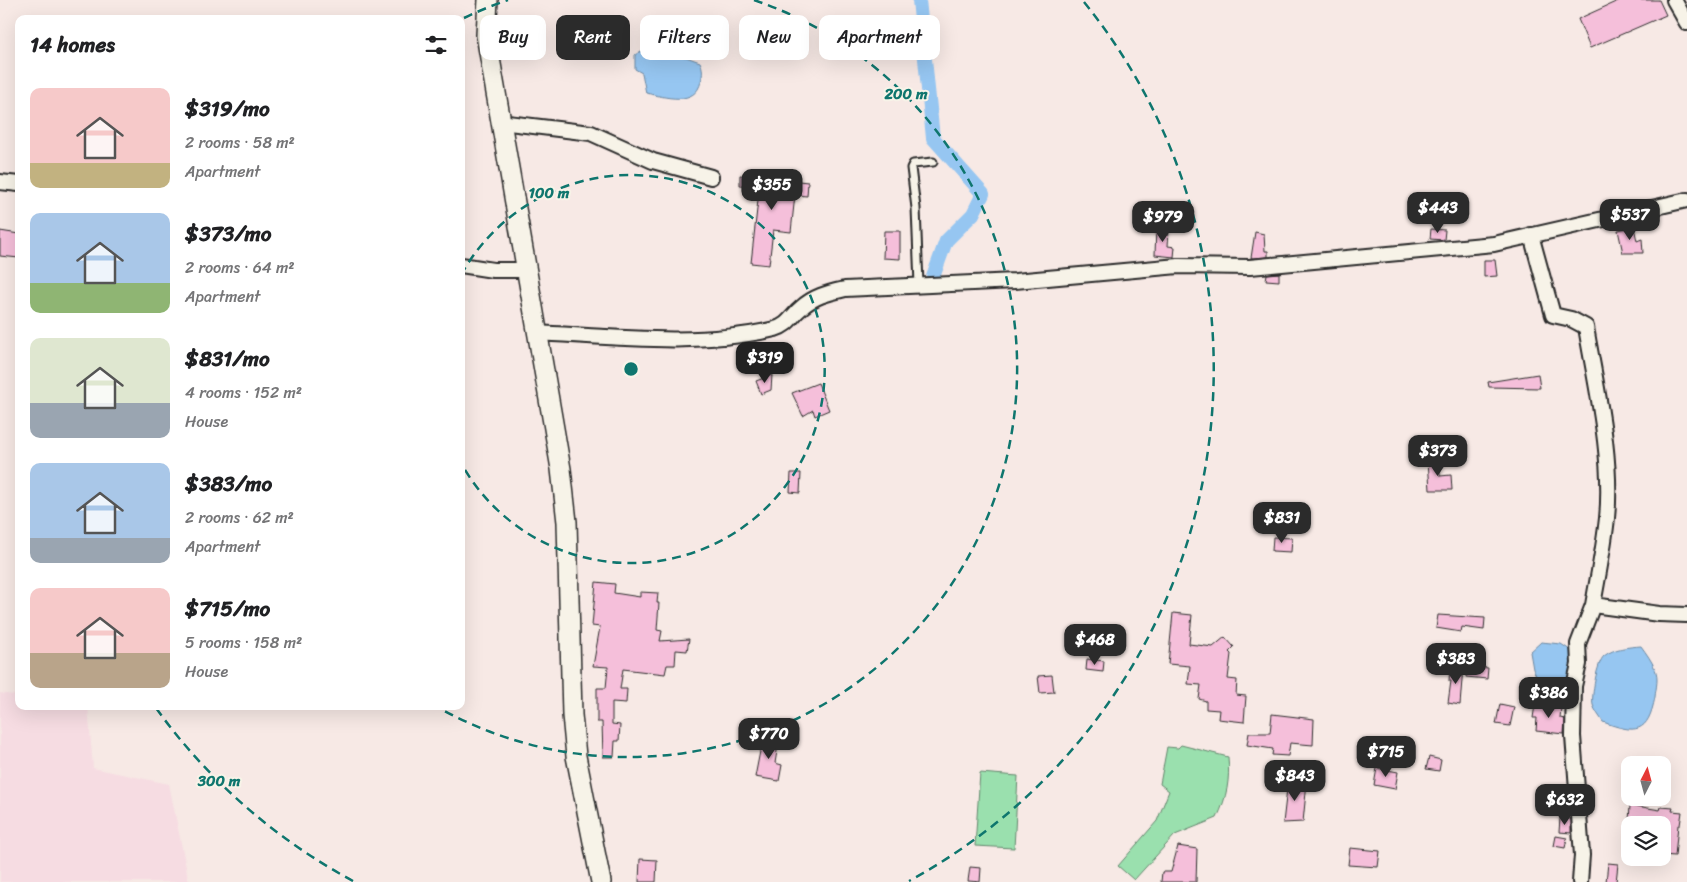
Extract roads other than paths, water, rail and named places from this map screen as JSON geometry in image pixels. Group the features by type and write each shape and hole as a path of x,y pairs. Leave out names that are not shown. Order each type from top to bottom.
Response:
{"street":[{"path":"488,0 486,35 561,469 567,522 572,715 576,756 600,882"},
{"path":"1674,0 1687,23"},
{"path":"500,122 591,133 653,161 711,177"},
{"path":"0,182 15,184"},
{"path":"537,333 690,340 776,328 790,322 800,309 819,295 845,289 961,282 1015,281 1178,266 1250,267 1494,244 1687,200"},
{"path":"1531,235 1553,315 1571,319 1586,327 1599,402 1606,470 1607,516 1593,605 1578,644 1579,664 1574,686 1573,736 1582,855 1580,882"},
{"path":"465,266 493,270 526,270"},
{"path":"1593,605 1659,614 1687,615"}],"lane":[{"path":"925,284 911,168 913,164 933,162"}],"water":[{"path":"640,52 640,60 694,60 700,62 702,73 698,89 693,94 678,98 646,93 642,73 635,69 635,55"},
{"path":"1541,642 1561,644 1576,654 1568,690 1560,699 1543,691 1533,669 1530,652"},
{"path":"1641,646 1652,663 1657,676 1655,697 1649,718 1639,728 1632,729 1603,722 1593,705 1595,680 1601,660 1608,653 1627,647"}],"waterway":[{"path":"919,0 933,138 983,194 973,214 946,241 933,277"}]}
